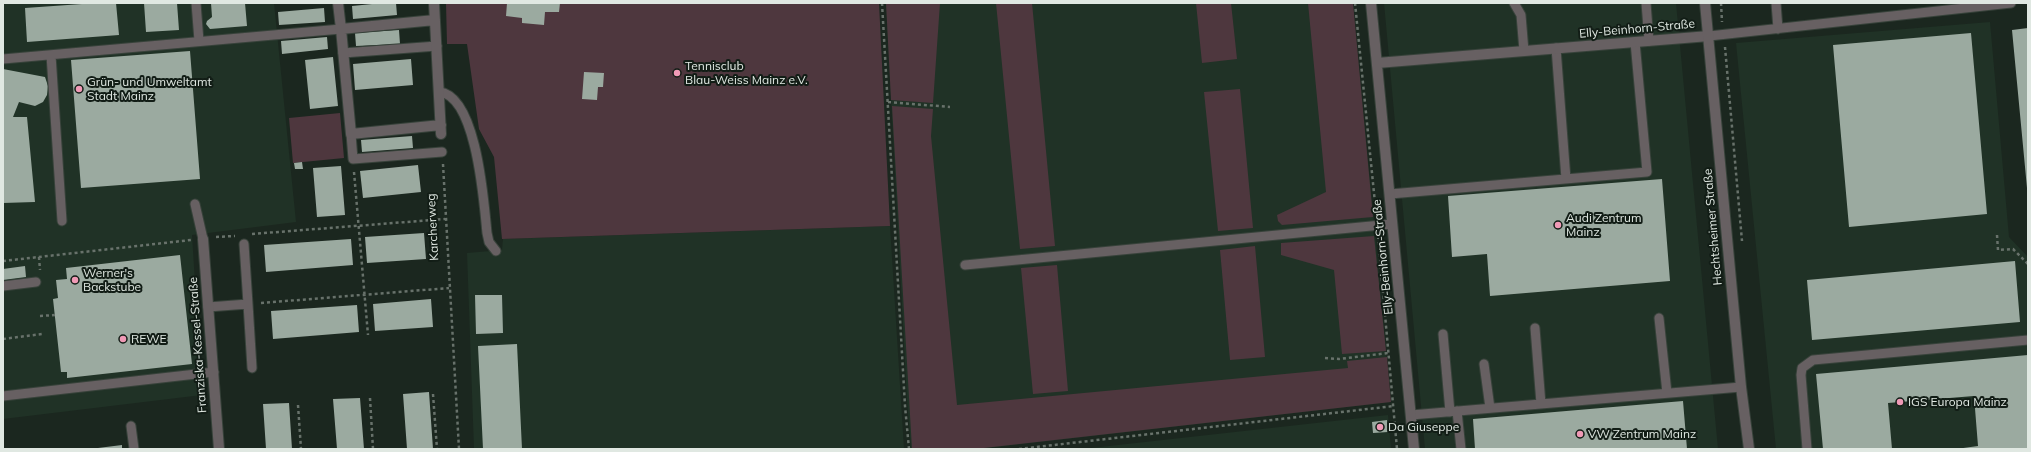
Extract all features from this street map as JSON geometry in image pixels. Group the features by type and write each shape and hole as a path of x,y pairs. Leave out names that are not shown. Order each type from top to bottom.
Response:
{"street":[{"path":"338,3 351,134 441,130 434,3"},
{"name":"Elly-Beinhorn-Straße","path":"1371,3 1414,449"},
{"name":"Hechtsheimer Straße","path":"1705,3 1748,449"},
{"path":"341,29 435,20"},
{"name":"Elly-Beinhorn-Straße","path":"1377,63 1709,36"},
{"name":"Franziska-Kessel-Straße","path":"203,239 219,449"}],"lane":[{"path":"196,3 199,41"},
{"path":"1514,3 1521,15 1524,51"},
{"path":"1646,3 1649,41"},
{"path":"1776,3 1778,29"},
{"path":"1709,36 2011,3"},
{"path":"3,59 341,29"},
{"path":"1390,194 1647,172 1635,42"},
{"path":"344,53 437,46"},
{"path":"1556,48 1566,179"},
{"path":"51,55 62,221"},
{"path":"439,92 454,100 469,126 479,167 487,233 490,242 496,251"},
{"path":"351,134 353,159 442,152"},
{"path":"196,204 203,239"},
{"path":"965,265 1392,224"},
{"path":"243,240 252,368"},
{"path":"3,286 36,282"},
{"path":"208,307 248,304"},
{"path":"1659,318 1667,393"},
{"path":"1535,328 1541,404"},
{"path":"1443,334 1453,412 1461,449"},
{"path":"1807,449 1801,375 1802,368 1813,360 2028,340"},
{"path":"1484,364 1490,408"},
{"path":"3,396 214,372"},
{"path":"1411,415 1741,386"},
{"path":"131,426 134,449"}],"path":[{"path":"882,3 905,406 909,449"},
{"path":"1721,3 1722,14"},
{"path":"1726,58 1743,246"},
{"path":"888,102 950,107"},
{"name":"Karcherweg","path":"442,152 459,449"},
{"path":"353,159 368,335"},
{"path":"250,235 445,219"},
{"path":"1997,235 1998,250 2013,249 2028,264"},
{"path":"3,261 203,239 243,240"},
{"path":"248,304 449,288"},
{"path":"40,316 55,315"},
{"path":"3,339 42,334"},
{"path":"1325,358 1339,359 1388,354"},
{"path":"433,394 437,449"},
{"path":"370,398 373,449"},
{"path":"1019,449 1410,404"},
{"path":"298,405 301,449"}],"shaded area":[{"path":"3,3 274,3 296,222 192,235 202,395 3,419"},
{"path":"446,3 879,3 890,226 502,239 494,157 479,129 467,44 447,44"},
{"path":"886,3 1353,3 1391,402 978,449 911,449 907,400"},
{"path":"886,3 940,3 933,103 891,100"},
{"path":"996,3 1032,3 1055,246 1020,249"},
{"path":"1196,3 1231,3 1237,59 1202,63"},
{"path":"1308,3 1353,3 1373,217 1282,225 1278,221 1277,215 1326,192"},
{"path":"1384,3 1676,3 1718,449 1425,449"},
{"path":"1990,22 2009,237 2028,257 2028,449 1776,449 1736,43"},
{"path":"1240,89 1253,228 1218,231 1204,92"},
{"path":"892,106 933,109 931,136 957,405 1348,368 1347,361 1387,357 1391,402 975,449 912,449"},
{"path":"340,113 344,158 293,163 289,118"},
{"path":"890,226 904,449 474,449 467,253 502,250 503,239"},
{"path":"1374,236 1386,351 1342,354 1334,270 1281,255 1281,243"},
{"path":"1255,246 1265,357 1230,360 1220,250"},
{"path":"1057,265 1068,391 1033,394 1021,268"},
{"path":"1388,415 1391,449 1082,449"}],"building":[{"path":"116,3 119,35 27,42 25,8"},
{"path":"144,3 177,3 179,30 146,32"},
{"path":"211,3 245,3 247,26 210,29 206,24 212,17"},
{"path":"396,3 397,15 353,19 352,6"},
{"path":"507,3 560,3 559,12 545,12 544,25 522,23 522,18 506,16"},
{"path":"324,8 325,22 279,25 278,12"},
{"path":"2028,28 2028,188 2027,188 2012,30"},
{"path":"399,30 400,44 356,46 355,33"},
{"path":"1971,33 1987,214 1849,227 1833,45"},
{"path":"327,37 328,49 282,54 281,41"},
{"path":"190,51 200,179 81,188 71,60"},
{"path":"333,57 338,106 310,109 305,60"},
{"path":"411,59 413,85 355,90 353,64"},
{"path":"3,69 45,77 48,86 47,95 43,102 35,106 19,102 13,117 27,117 35,202 3,203"},
{"path":"584,72 604,73 603,87 598,87 597,100 582,99"},
{"path":"412,136 413,148 362,152 361,140"},
{"path":"302,162 303,169 295,169 294,163"},
{"path":"418,165 421,192 363,198 360,171"},
{"path":"341,166 345,215 317,217 313,168"},
{"name":"Audi Zentrum Mainz","path":"1662,179 1670,281 1490,296 1487,254 1452,257 1448,196"},
{"path":"424,233 426,259 367,263 365,237"},
{"path":"351,239 353,265 266,272 264,245"},
{"name":"REWE","path":"180,255 192,364 67,378 67,372 61,372 53,299 58,298 56,280 67,279 66,268"},
{"path":"2015,261 2020,322 1812,340 1807,280"},
{"path":"25,266 26,277 3,280 3,269"},
{"path":"475,295 502,295 503,333 476,334"},
{"path":"431,299 433,327 375,331 373,304"},
{"path":"357,305 359,332 273,339 271,311"},
{"path":"517,344 522,449 483,449 478,346"},
{"path":"2028,355 2028,449 1956,449 1978,446 1974,396 1888,403 1892,449 1823,449 1816,374"},
{"path":"429,392 433,449 407,449 403,394"},
{"path":"360,398 364,449 337,449 333,399"},
{"name":"VW Zentrum Mainz","path":"1683,401 1687,449 1475,449 1473,419"},
{"path":"289,403 292,449 266,449 263,404"},
{"name":"Da Giuseppe","path":"1387,420 1388,432 1373,433 1372,422"},
{"path":"122,445 122,449 98,449 98,448"}],"place":[{"name":"Tennisclub Blau-Weiss Mainz e.V.","path":"677,73"},
{"name":"Grün- und Umweltamt Stadt Mainz","path":"79,89"},
{"name":"Audi Zentrum Mainz","path":"1558,225"},
{"name":"Werner's Backstube","path":"75,280"},
{"name":"REWE","path":"123,339"},
{"name":"IGS Europa Mainz","path":"1900,402"},
{"name":"Da Giuseppe","path":"1380,427"},
{"name":"VW Zentrum Mainz","path":"1580,434"}]}
